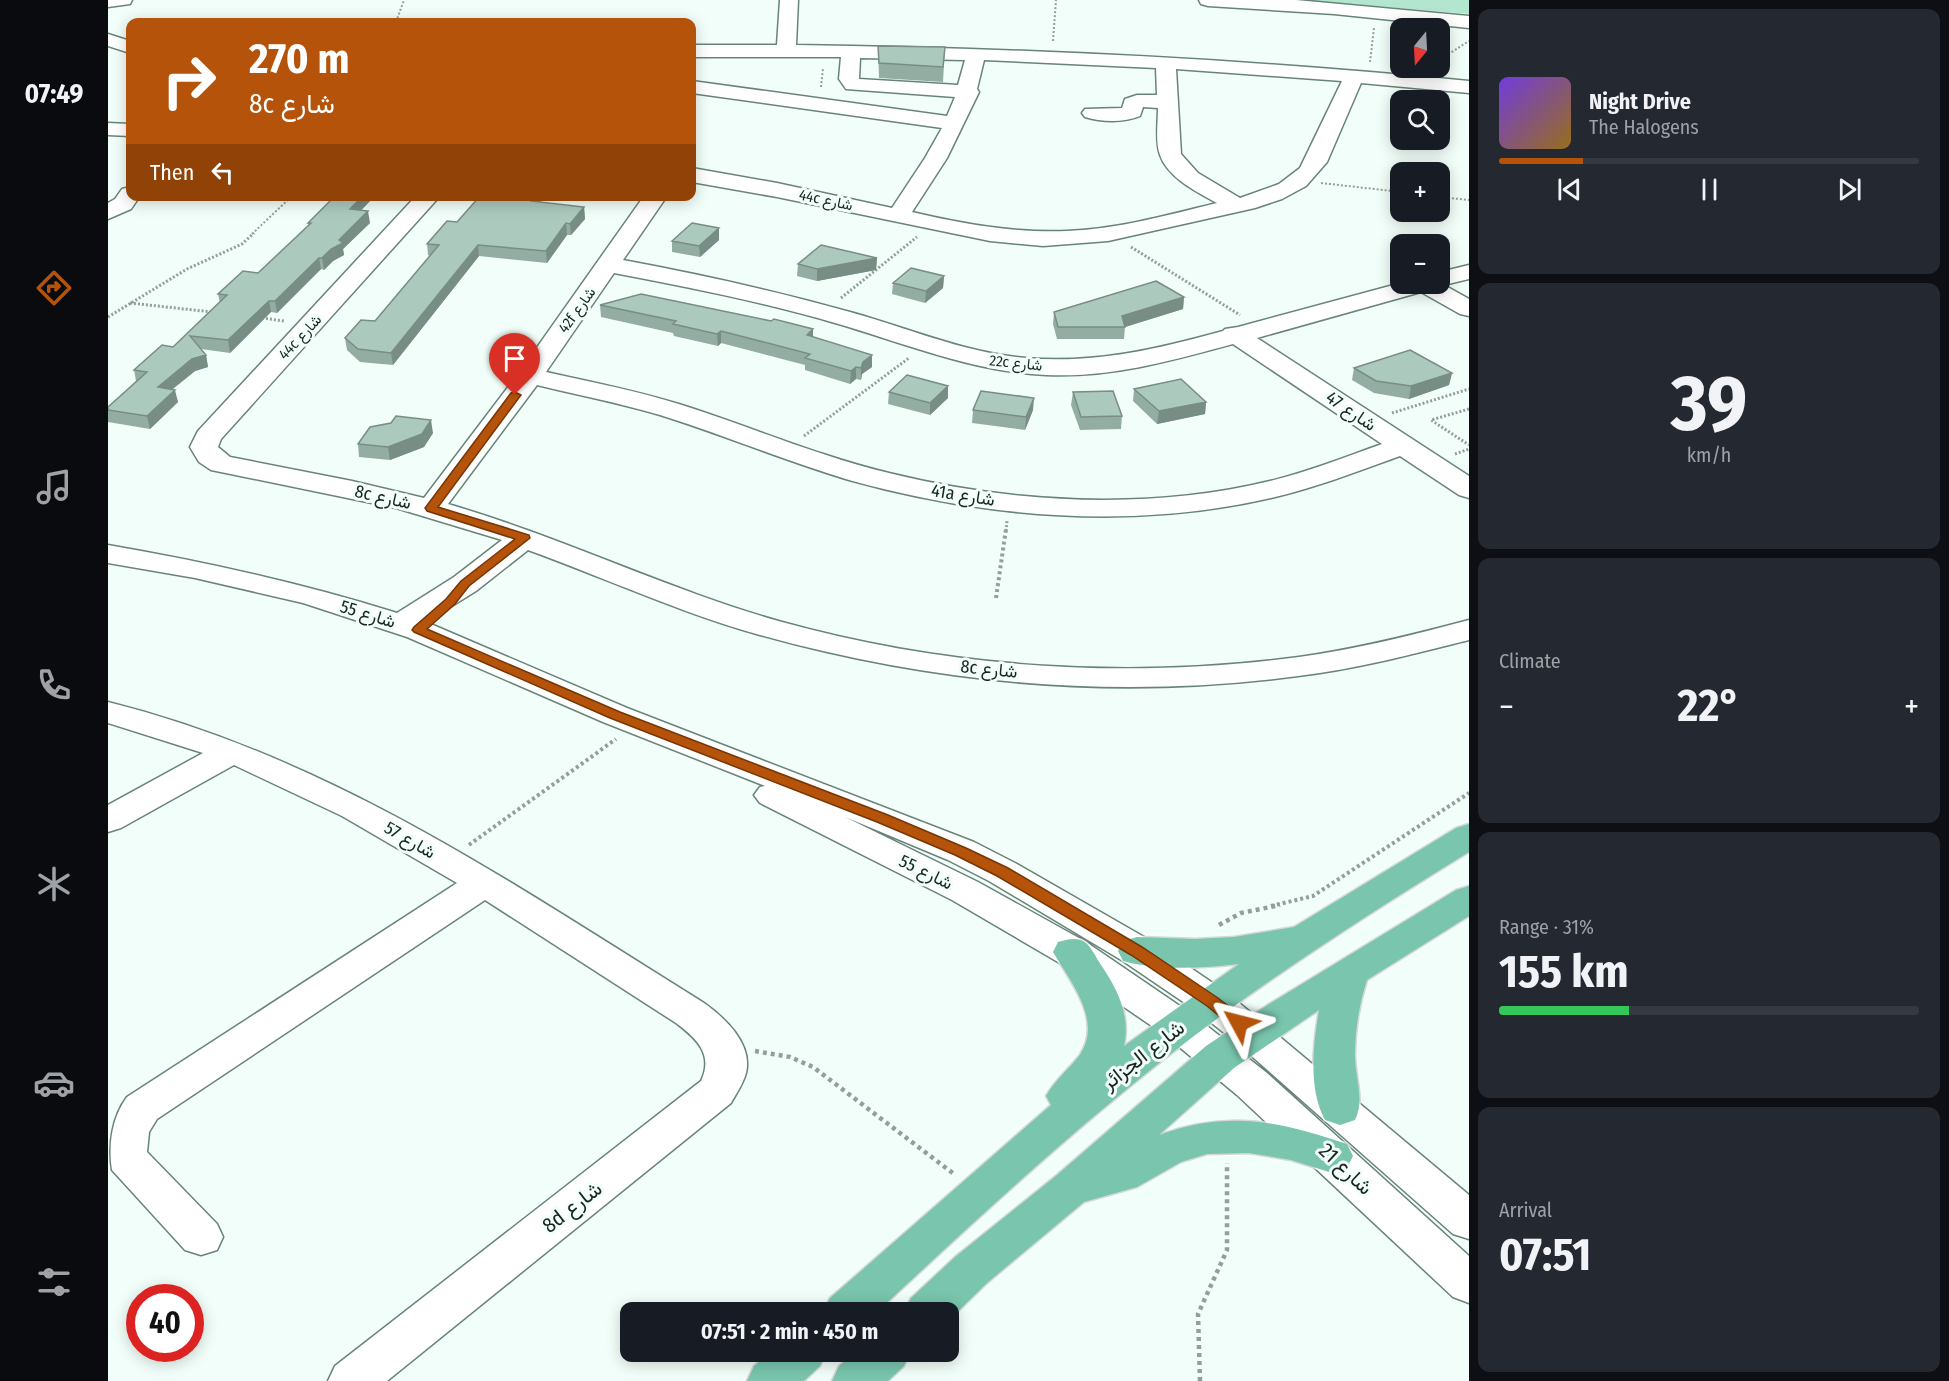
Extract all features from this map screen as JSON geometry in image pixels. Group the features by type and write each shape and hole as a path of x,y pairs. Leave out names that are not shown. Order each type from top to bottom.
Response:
{"main road":[{"name":"شارع الجزائر","path":"857,1302 1040,1136 1196,1014 1307,936 1469,836"},
{"path":"937,1302 971,1270 1072,1187 1236,1045 1469,899"},
{"path":"1137,951 1172,954 1211,953 1276,944 1307,936"},
{"path":"1040,1136 1060,1105 1095,1064 1107,1036 1105,1006 1097,988 1072,952"},
{"path":"1340,1109 1333,1065 1333,1043 1338,1007 1350,973"},
{"path":"1072,1187 1121,1175 1185,1143 1227,1136 1280,1139 1332,1156"},
{"path":"771,1381 792,1362"},
{"path":"856,1381 876,1362"}],"street":[{"path":"108,2 123,0"},
{"path":"786,51 789,0"},
{"path":"1208,0 1375,12 1469,22"},
{"path":"108,40 126,46"},
{"path":"696,51 851,51 1053,56 1361,76 1469,87"},
{"path":"851,51 849,79 854,85 969,92"},
{"path":"898,216 931,168 955,123 969,92 976,54"},
{"path":"1166,62 1170,154 1173,161 1187,174 1236,205"},
{"path":"1301,181 1310,173 1361,76"},
{"path":"696,88 955,123"},
{"path":"1092,113 1128,114 1133,112 1132,104 1137,101 1168,102"},
{"path":"108,129 126,130"},
{"name":"44c شارع","path":"696,177 787,192 960,230 1029,238 1067,238 1110,234 1236,205 1286,189 1301,181"},
{"path":"108,212 123,204 126,200"},
{"name":"44c شارع","path":"239,468 221,464 209,456 204,447 208,437 424,201"},
{"name":"42f شارع","path":"431,508 530,376 653,201"},
{"name":"22c شارع","path":"609,265 733,289 824,312 982,359 1027,366 1073,368 1118,365 1158,357 1247,330 1390,293"},
{"path":"1450,277 1469,272"},
{"path":"1442,294 1469,309"},
{"name":"شارع 47","path":"1247,330 1367,422 1469,489"},
{"name":"41a شارع","path":"530,376 667,409 886,481 951,494 1010,502 1084,507 1150,506 1212,500 1270,489 1403,446"},
{"name":"8c شارع","path":"239,468 346,488 431,508 524,538 708,608 772,628 842,646 914,660 982,669 1078,676 1220,675 1294,668 1364,657 1430,642 1469,630"},
{"path":"410,627 450,602 465,584 524,538"},
{"name":"شارع 55","path":"108,554 195,569 312,596 410,627 626,720 952,848 1002,872 1137,951 1196,1014 1236,1045"},
{"name":"شارع 57","path":"108,712 155,724 232,752 303,783 356,810 483,884 690,1013 711,1028 724,1048"},
{"name":"شارع 55","path":"626,720 965,891 1072,952 1196,1014"},
{"path":"108,820 232,752"},
{"path":"201,1238 127,1158 125,1143 129,1125 142,1108 483,884"},
{"path":"1236,1045 1340,1109 1469,1221"},
{"name":"شارع 21","path":"1236,1045 1332,1156 1469,1284"},
{"name":"8d شارع","path":"352,1381 716,1092 726,1070 724,1048"}],"path":[{"path":"397,18 404,0"},
{"path":"1053,56 1056,0"},
{"path":"1361,76 1375,12"},
{"path":"1450,53 1469,41"},
{"path":"819,103 825,51"},
{"path":"1301,181 1390,191"},
{"path":"1450,198 1469,200"},
{"path":"108,317 187,268 248,240 287,201"},
{"path":"824,312 933,224"},
{"path":"1110,234 1247,330"},
{"path":"130,303 221,313"},
{"path":"255,317 312,324"},
{"path":"786,449 929,343"},
{"path":"1367,422 1469,389"},
{"path":"1469,410 1431,420 1469,445"},
{"path":"996,598 1010,502"},
{"path":"446,862 626,720"},
{"path":"1211,953 1209,944 1212,934 1227,918 1248,909 1286,904 1313,896 1469,793"},
{"path":"724,1048 773,1053 790,1057 813,1067 978,1192"},
{"path":"1200,1381 1198,1314 1227,1250 1227,1136"}],"green space":[{"path":"1303,0 1469,0 1469,14"}],"building":[{"path":"878,46 945,47 943,67 879,63"},
{"path":"330,201 358,201 350,209 368,211 339,240 343,243 319,258 275,301 269,301 228,340 190,336 206,355 192,359 158,387 175,390 147,416 108,410 108,407 147,372 134,370 162,345 173,347 227,295 218,294 243,271 258,273 311,223 308,223"},
{"path":"476,201 531,201 584,207 570,224 566,223 546,251 478,245 391,353 358,349 345,338 361,320 375,321 439,245 427,244 447,221 457,222"},
{"path":"692,223 719,228 699,246 672,241"},
{"path":"821,245 877,258 817,269 798,264"},
{"path":"911,268 944,276 926,291 893,283"},
{"path":"1156,281 1184,297 1122,316 1125,327 1058,327 1054,312"},
{"path":"641,294 771,321 774,319 813,329 807,335 872,355 863,362 861,368 856,367 851,371 805,358 810,354 721,331 717,334 673,324 676,321 600,305"},
{"path":"1410,350 1452,373 1411,386 1376,381 1354,368"},
{"path":"907,375 948,386 930,403 889,392"},
{"path":"1181,379 1206,402 1159,411 1134,389"},
{"path":"981,391 1034,398 1026,417 973,410"},
{"path":"1113,391 1122,416 1081,417 1073,392"},
{"path":"396,416 431,420 422,434 388,447 358,444 370,427 391,423"}],"route":[{"path":"515,395 431,508 524,538 465,584 450,602 418,630 615,715 882,818 961,851 1002,872 1137,951 1239,1023"}]}
